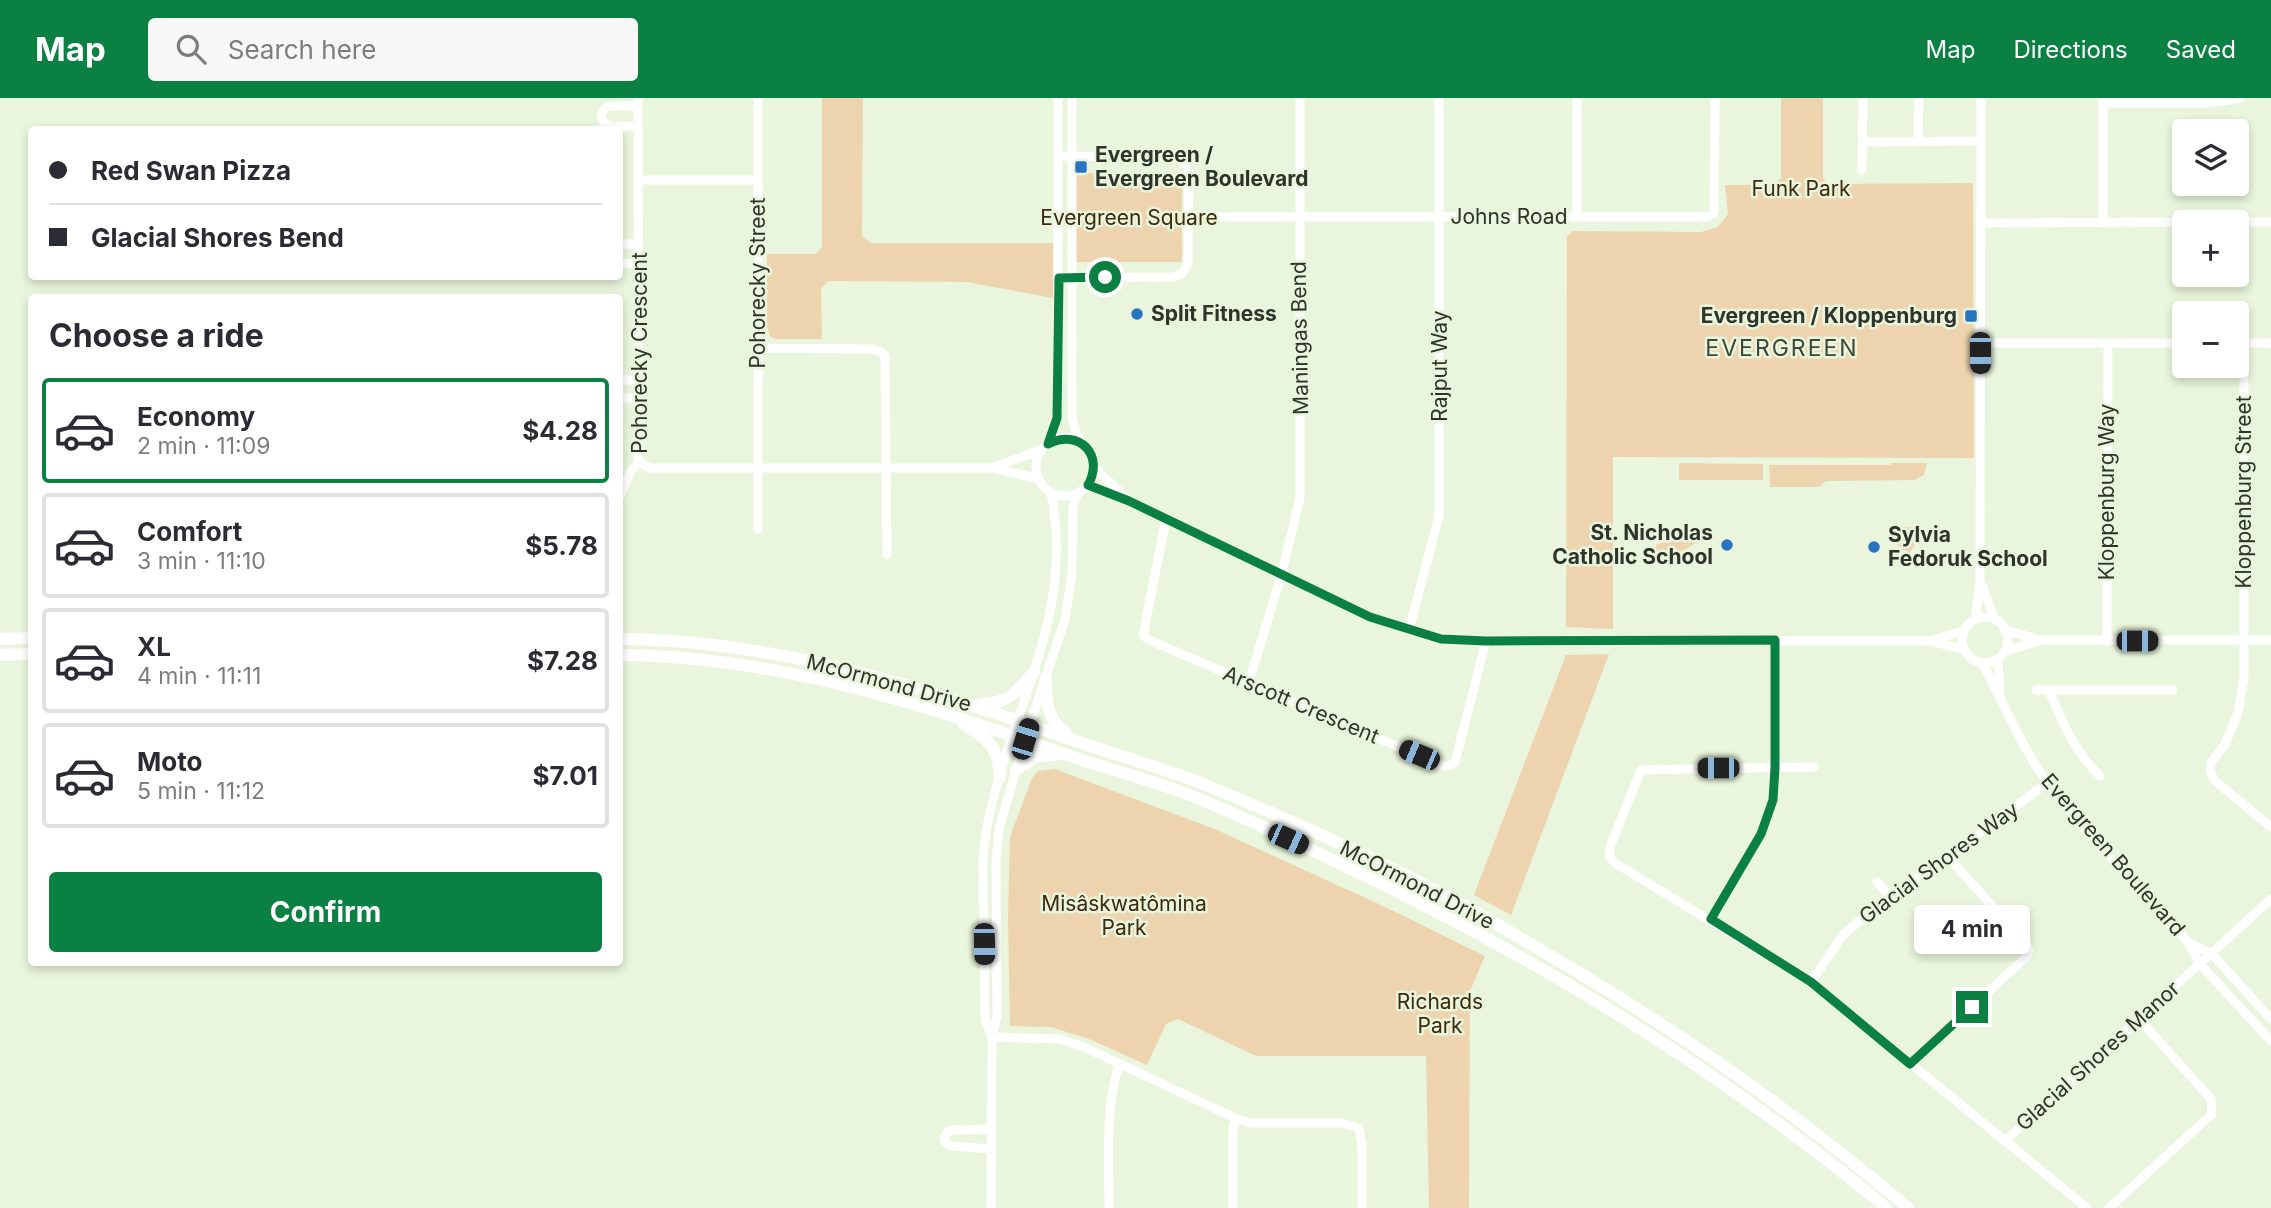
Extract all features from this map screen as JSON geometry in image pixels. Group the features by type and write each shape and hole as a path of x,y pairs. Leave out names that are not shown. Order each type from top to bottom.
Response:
{"main road":[{"path":"0,639 28,638"},
{"name":"McOrmond Drive","path":"623,639 657,639 778,653 967,703 1200,783 1318,835 1445,895 1575,971 1732,1071 1844,1154 1908,1208"},
{"path":"0,655 28,654"},
{"name":"McOrmond Drive","path":"623,655 656,655 774,669 952,716 1190,795 1439,911 1566,982 1711,1075 1808,1146 1886,1208"},
{"path":"967,703 993,704 1007,700 1040,675 1049,714 1061,730 1078,741"},
{"path":"952,716 988,740 997,755 1000,777"},
{"path":"1016,770 1035,757 1065,754"}],"street":[{"name":"Pohorecky Street","path":"758,98 758,528"},
{"path":"1040,675 1057,576 1059,539 1051,493 1039,479 1037,464 1057,418 1058,98"},
{"path":"1051,493 1060,496 1078,493 1088,485 1094,468 1093,458 1076,433 1072,417 1072,98"},
{"name":"Maningas Bend","path":"1249,682 1282,576 1297,517 1301,488 1300,98"},
{"name":"Rajput Way","path":"1409,630 1439,516 1440,98"},
{"path":"1577,98 1577,216"},
{"name":"Johns Road","path":"1188,217 1707,217 1713,214 1715,98"},
{"path":"1862,170 1863,98"},
{"path":"1918,142 1919,98"},
{"path":"1975,620 1980,582 1981,98"},
{"path":"2103,222 2103,101 2208,103 2241,98"},
{"path":"638,102 608,107 602,116 603,122 609,126 638,126"},
{"name":"Pohorecky Crescent","path":"638,102 639,462 650,468 993,468 1039,479"},
{"path":"1862,142 1981,141"},
{"path":"1058,156 1179,158 1189,173 1188,263 1183,273 1179,276 1059,278"},
{"path":"638,180 757,180"},
{"path":"1982,222 2172,222"},
{"path":"2249,222 2271,222"},
{"path":"623,244 639,244"},
{"path":"623,263 639,264"},
{"path":"1980,343 2172,343"},
{"name":"Kloppenburg Way","path":"2107,641 2108,343"},
{"path":"2249,343 2271,343"},
{"path":"759,348 865,349 883,353 887,364 887,555"},
{"name":"Kloppenburg Street","path":"2240,378 2244,677 2238,713 2225,744 2211,763 2210,770 2214,779 2271,827"},
{"path":"623,380 639,380"},
{"path":"623,398 638,398"},
{"path":"1045,447 1065,438 1082,443"},
{"name":"Pohorecky Crescent","path":"993,468 1045,447"},
{"path":"623,489 631,471 639,462"},
{"path":"1094,468 1129,501"},
{"path":"1088,485 1129,501 1370,617 1441,639 1930,641 1965,650"},
{"path":"992,1037 985,1018 983,865 987,825 1000,777 1019,737 1068,605 1072,574 1073,506 1078,493"},
{"name":"Arscott Crescent","path":"1166,519 1143,635 1149,640 1443,766 1455,762 1486,641"},
{"path":"1980,582 1995,620 2005,630 2008,640 2006,651"},
{"path":"1930,641 1964,631 1975,620 1986,617 1995,620"},
{"path":"2005,630 2040,640 2271,640"},
{"path":"1964,631 1962,642 1965,650 1973,660 1982,663 1998,659 2006,651 2040,640"},
{"path":"1711,919 1761,834 1773,800 1775,640"},
{"name":"Evergreen Boulevard","path":"1998,659 2000,694"},
{"name":"Evergreen Boulevard","path":"1982,663 2000,694 2010,721 2047,783 2188,942 2199,963"},
{"path":"2036,690 2173,690"},
{"path":"2049,690 2068,735 2100,776"},
{"path":"990,1208 992,1037 998,1017 998,846 1002,814 1016,770 1019,737"},
{"path":"1775,768 1814,767"},
{"name":"Glacial Shores Manor","path":"1775,768 1641,770 1610,846 1609,856 1615,863 1811,982 2006,1140 2199,963 2269,904"},
{"name":"Glacial Shores Way","path":"1811,982 1843,935 1889,896 1948,857 2047,783"},
{"path":"1910,1064 2026,957 2029,951 2026,944 1948,857"},
{"path":"1877,881 1889,896"},
{"name":"Evergreen Boulevard","path":"2188,942 2212,954 2271,1020"},
{"path":"2199,963 2271,1041"},
{"path":"2109,1208 2212,1114 2211,1099 2139,1019"},
{"path":"992,1037 1059,1039 1084,1047 1237,1119 1251,1123 1342,1123 1359,1128 1362,1144 1362,1208"},
{"path":"1109,1208 1108,1116 1119,1064"},
{"path":"1233,1208 1233,1126 1237,1119"},
{"path":"991,1129 952,1130 947,1132 944,1138 951,1146 991,1149"},
{"path":"2006,1140 2087,1208"}],"green space":[{"path":"822,98 863,98 862,236 871,243 1053,243 1053,298 967,282 828,281 821,289 822,339 770,337 767,326 767,254 816,254 822,247"},
{"name":"Funk Park","path":"1781,98 1823,98 1823,178 1828,184 1973,183 1974,458 1613,457 1613,629 1566,627 1567,236 1573,231 1701,232 1718,227 1728,214 1725,185 1773,185 1781,178"},
{"name":"Evergreen Square","path":"1076,173 1182,174 1182,262 1076,262"},
{"path":"1679,463 1763,464 1763,480 1679,480"},
{"path":"1927,463 1924,475 1915,480 1826,481 1819,487 1770,487 1769,465"},
{"path":"1677,527 1704,527 1704,539 1656,561 1656,545 1667,541"},
{"path":"1890,527 1915,527 1916,541 1909,553 1891,541"},
{"path":"1609,654 1511,915 1474,895 1566,655"},
{"name":"Misâskwatômina Park","path":"1055,769 1217,830 1485,956 1470,991 1469,1208 1429,1208 1426,1056 1256,1056 1178,1019 1166,1024 1147,1065 1089,1039 1051,1027 1010,1026 1010,837 1032,778 1038,771"}],"place":[{"name":"Evergreen / Evergreen Boulevard","path":"1081,167"},
{"name":"Split Fitness","path":"1137,314"},
{"name":"Evergreen / Kloppenburg","path":"1971,316"},
{"name":"St. Nicholas Catholic School","path":"1727,545"},
{"name":"Sylvia Fedoruk School","path":"1874,547"}],"district":[{"name":"EVERGREEN","path":"1782,348"}],"route":[{"path":"1105,277 1059,278 1057,418 1048,444 1065,438 1074,439 1089,450 1094,468 1088,485 1129,501 1370,617 1441,639 1775,640 1773,800 1761,834 1711,919 1811,982 1910,1064 1972,1007"}],"park label":[{"name":"Richards Park","path":"1440,1014"}]}
